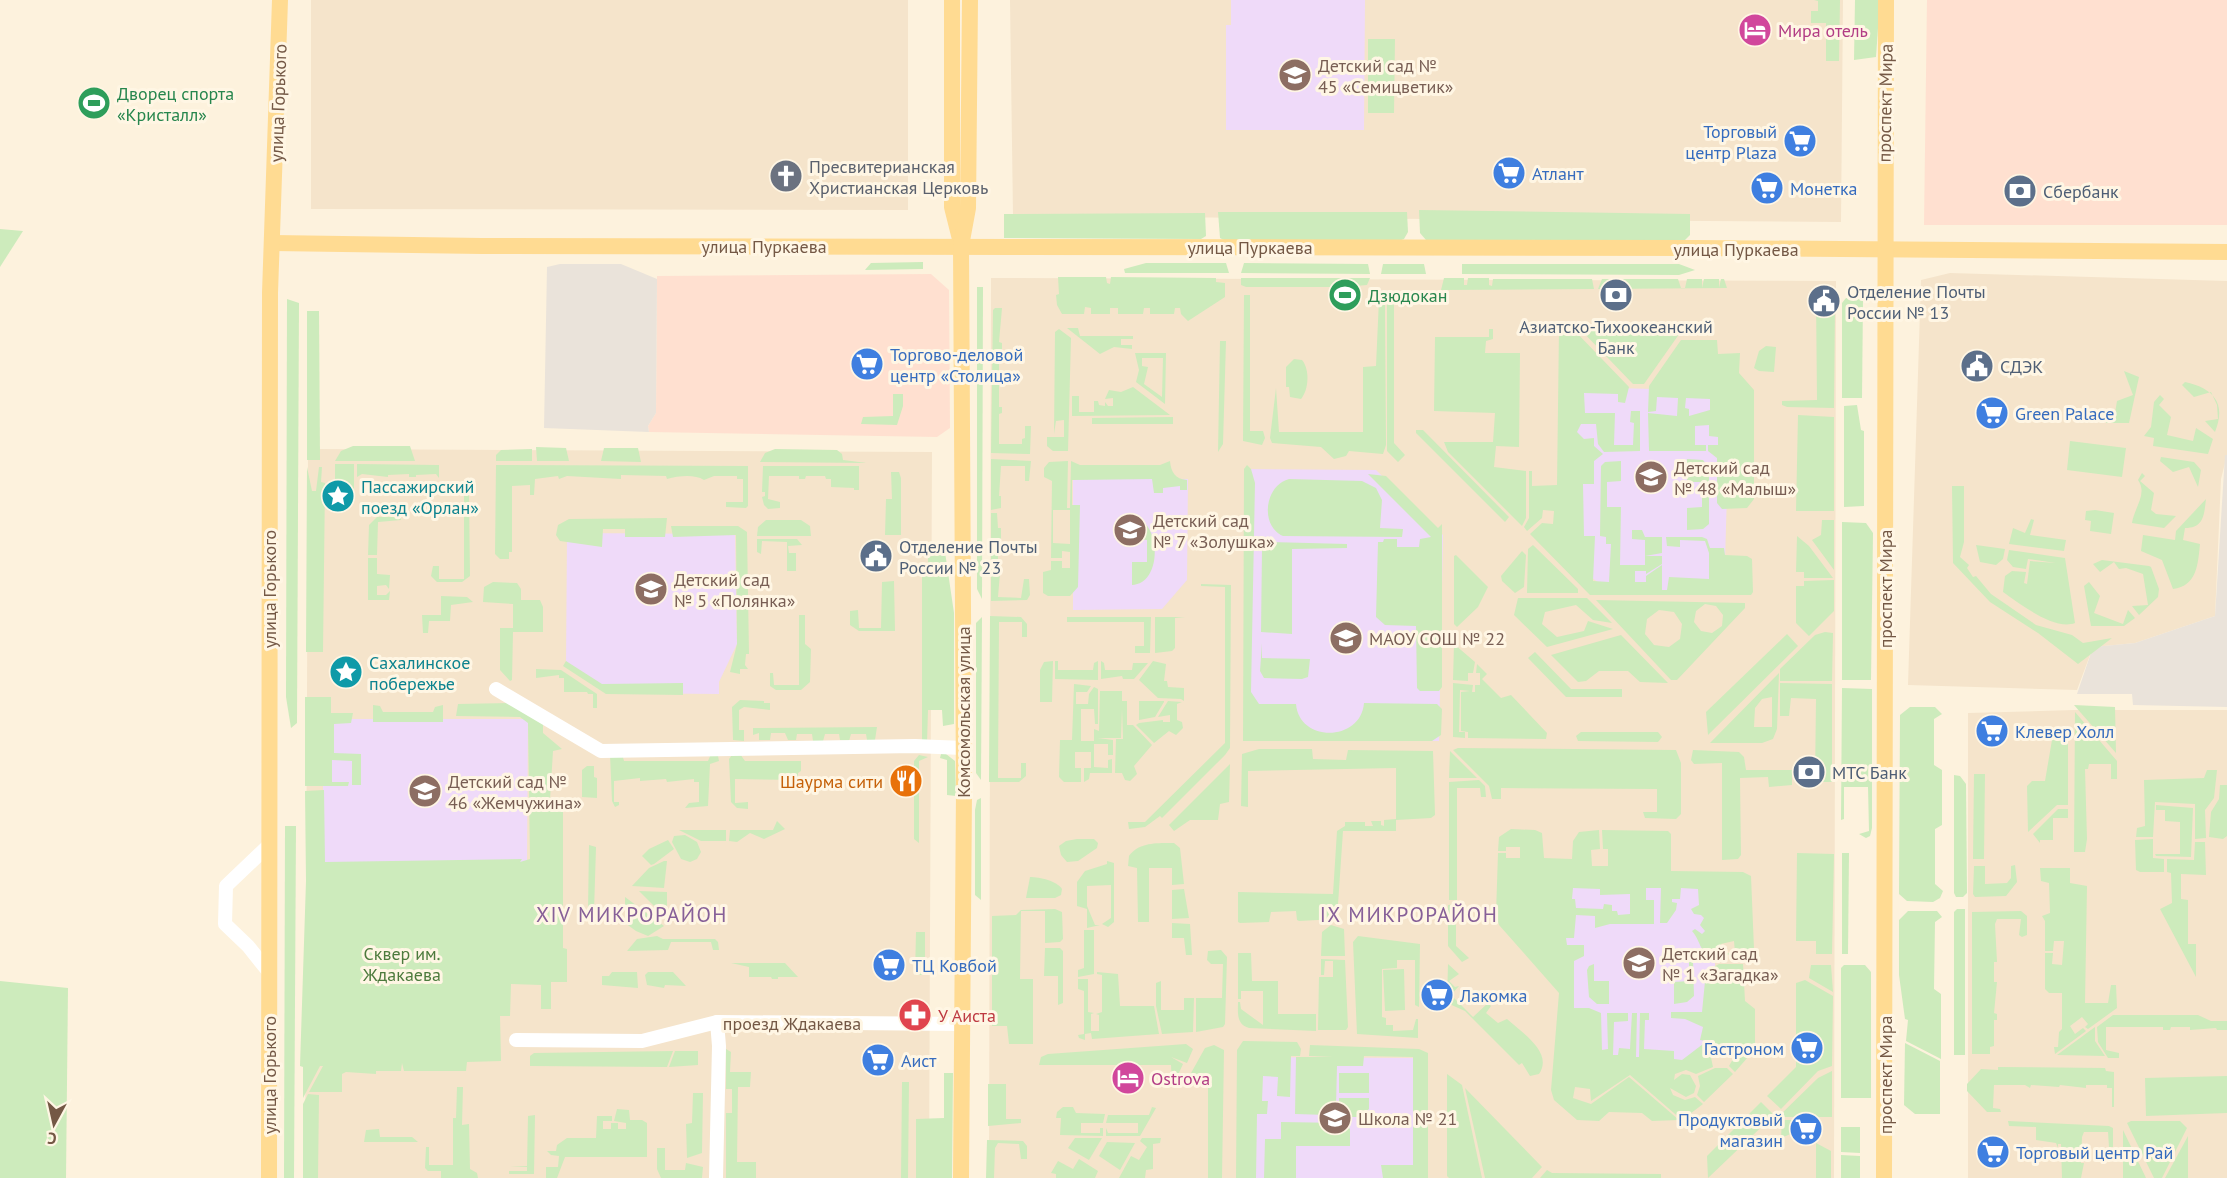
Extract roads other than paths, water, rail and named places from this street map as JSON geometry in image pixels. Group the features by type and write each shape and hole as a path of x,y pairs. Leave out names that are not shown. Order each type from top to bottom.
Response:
{"main road":[{"name":"улица Горького","path":"269,1178 270,305 280,0"},
{"name":"Комсомольская улица","path":"952,0 952,207 961,246"},
{"name":"Комсомольская улица","path":"961,1178 963,748 961,246 968,208 970,0"},
{"name":"проспект Мира","path":"1884,1178 1886,0"},
{"name":"улица Пуркаева","path":"273,243 482,246 2227,252"}],"street":[{"path":"496,689 601,751 915,746 963,748"},
{"path":"268,846 226,886 225,924 248,946 268,971"},
{"path":"716,1178 719,1046 717,1022"},
{"name":"проезд Ждакаева","path":"516,1040 642,1041 717,1022 962,1024"}],"place":[{"name":"Мира отель","path":"1755,30"},
{"name":"Детский сад № 45 «Семицветик»","path":"1295,75"},
{"name":"Дворец спорта «Кристалл»","path":"94,103"},
{"name":"Торговый центр Plaza","path":"1800,141"},
{"name":"Атлант","path":"1509,173"},
{"name":"Пресвитерианская Христианская Церковь","path":"786,176"},
{"name":"Монетка","path":"1767,188"},
{"name":"Сбербанк","path":"2020,191"},
{"name":"Дзюдокан","path":"1345,295"},
{"name":"Азиатско-Тихоокеанский Банк","path":"1616,295"},
{"name":"Отделение Почты России № 13","path":"1824,301"},
{"name":"Торгово-деловой центр «Столица»","path":"867,364"},
{"name":"СДЭК","path":"1977,366"},
{"name":"Green Palace","path":"1992,413"},
{"name":"Детский сад № 48 «Малыш»","path":"1651,477"},
{"name":"Пассажирский поезд «Орлан»","path":"338,496"},
{"name":"Детский сад № 7 «Золушка»","path":"1130,530"},
{"name":"Отделение Почты России № 23","path":"876,556"},
{"name":"Детский сад № 5 «Полянка»","path":"651,589"},
{"name":"МАОУ СОШ № 22","path":"1346,638"},
{"name":"Сахалинское побережье","path":"346,672"},
{"name":"Клевер Холл","path":"1992,731"},
{"name":"МТС Банк","path":"1809,772"},
{"name":"Шаурма сити","path":"906,781"},
{"name":"Детский сад № 46 «Жемчужина»","path":"425,791"},
{"name":"Детский сад № 1 «Загадка»","path":"1639,963"},
{"name":"ТЦ Ковбой","path":"889,965"},
{"name":"Лакомка","path":"1437,995"},
{"name":"У Аиста","path":"915,1015"},
{"name":"Гастроном","path":"1807,1048"},
{"name":"Аист","path":"878,1060"},
{"name":"Ostrova","path":"1128,1078"},
{"name":"Школа № 21","path":"1335,1118"},
{"name":"Продуктовый магазин","path":"1806,1129"},
{"name":"Торговый центр Рай","path":"1993,1152"}],"district":[{"name":"XIV МИКРОРАЙОН","path":"632,914"},
{"name":"IX МИКРОРАЙОН","path":"1409,914"}],"park label":[{"name":"Сквер им. Ждакаева","path":"402,963"}]}
